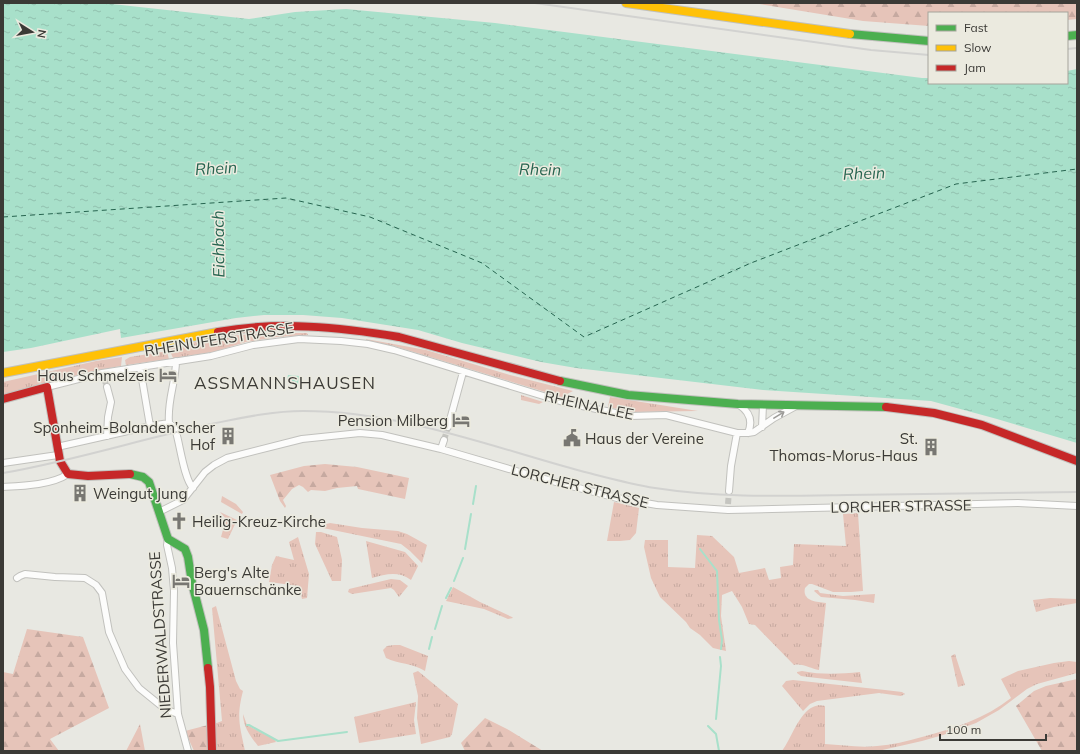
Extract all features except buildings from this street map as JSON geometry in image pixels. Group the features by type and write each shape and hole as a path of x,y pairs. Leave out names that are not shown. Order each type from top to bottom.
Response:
{"main road":[{"path":"626,3 857,36 928,41"},
{"path":"3,373 225,331 305,326 353,330 399,338 548,380 628,395 738,404 885,407 946,416 982,425 1077,460"},
{"path":"47,387 61,465 68,474 78,477 102,474 135,474 147,479 168,539 186,552 193,589 203,623 210,687 212,751"},
{"name":"RHEINUFERSTRASSE","path":"3,399 47,387"}],"street":[{"name":"RHEINUFERSTRASSE","path":"47,387 140,366 211,356 243,347 280,341 299,340 334,341 381,346 463,372"},
{"path":"169,423 169,406 176,361"},
{"path":"140,366 150,426"},
{"path":"448,427 463,372"},
{"name":"RHEINALLEE","path":"463,372 563,402 630,416 666,415 737,433 754,432 774,418 797,405"},
{"path":"107,387 112,402 106,430 107,436"},
{"path":"738,404 747,410 749,414 750,425 748,433"},
{"path":"762,427 763,405"},
{"path":"3,463 31,459 107,436 169,423 174,427 176,432 189,483 193,488"},
{"name":"LORCHER STRASSE","path":"159,512 183,500 205,472 227,458 302,439 360,433 382,435 441,449 533,476 617,498 657,505 728,507 1014,503 1077,506"},
{"path":"729,491 731,466 737,433"},
{"path":"441,449 444,440"},
{"path":"3,487 52,481 68,474"},
{"name":"NIEDERWALDSTRASSE","path":"168,539 174,591 173,643 178,714 188,751"},
{"path":"17,578 25,574 85,578 96,585 102,593 110,632 125,669 139,688 160,705 178,714"}],"green space":[{"path":"753,3 1077,3 1077,19 1068,20 1068,12 928,12 928,26 863,21"},
{"path":"265,333 307,333 308,335 277,337 246,342 213,352 173,358 168,347 228,336"},
{"path":"366,339 426,350 510,375 573,391 567,394 565,398 394,346 366,341"},
{"path":"167,352 169,359 126,365 125,360 130,357"},
{"path":"122,357 121,366 93,371 44,384 41,383 31,388 3,395 3,382 96,361"},
{"path":"521,395 543,402 539,404 521,400"},
{"path":"610,397 698,411 632,412 608,407"},
{"path":"325,464 357,467 409,478 405,499 358,489 357,486 325,491 311,490 308,492 299,485 292,489 283,500 286,506 285,508 280,501 270,475 304,466"},
{"path":"222,496 236,504 243,512 242,514 221,502"},
{"path":"614,502 639,508 636,533 630,540 607,541"},
{"path":"220,512 237,520 228,539 221,537 226,519"},
{"path":"858,513 863,591 833,592 812,584 809,584 805,588 806,596 808,598 814,601 826,603 819,670 801,665 794,665 755,625 749,624 742,607 732,591 722,595 721,616 726,651 713,648 700,635 690,628 686,622 660,597 651,578 644,547 645,540 668,540 668,567 695,568 697,535 712,536 734,557 739,573 765,568 769,580 781,578 780,567 793,565 794,544 846,546 843,514"},
{"path":"330,523 362,528 398,531 407,534 427,545 422,563 401,544 323,528 323,525"},
{"path":"316,532 337,537 342,560 341,581 332,581 315,544"},
{"path":"298,537 309,574 307,598 302,599 299,586 269,582 272,565 276,556 294,560 289,542"},
{"path":"366,541 405,552 418,566 411,580 397,574 372,578"},
{"path":"391,579 400,580 408,586 399,597 391,588 352,594 348,592 349,589"},
{"path":"453,587 513,618 508,619 484,609 446,601"},
{"path":"818,590 820,593 843,596 875,594 874,603 821,597 814,591"},
{"path":"1050,598 1077,599 1077,603 1036,612 1033,600"},
{"path":"216,606 236,681 240,689 243,691 239,715 245,751 216,751 214,724 222,721 212,608"},
{"path":"27,629 83,637 109,708 50,739 59,751 3,751 3,672 13,674"},
{"path":"400,645 428,656 425,671 416,666 386,658 383,650 387,646"},
{"path":"955,654 965,685 958,687 951,656"},
{"path":"1069,661 1077,662 1077,673 1037,684 1027,689 999,710 976,723 943,735 878,751 782,751 799,720 808,710 816,706 825,706 825,744 864,747 894,744 969,722 1001,705 1011,698 1001,679 1018,671"},
{"path":"418,671 458,704 452,734 450,737 421,744 417,718 418,696 413,673"},
{"path":"802,671 831,674 860,672 862,683 801,676 797,673"},
{"path":"1077,679 1077,751 1042,751 1016,706 1034,691 1046,686"},
{"path":"793,680 902,692 905,694 901,696 879,693 817,701 810,704 803,711 782,686 786,681"},
{"path":"416,702 414,720 416,734 359,743 354,717"},
{"path":"243,714 247,725 274,739 276,742 258,746 244,723"},
{"path":"485,718 507,729 543,751 465,751 461,743"},
{"path":"140,724 145,751 126,751"},
{"path":"208,725 209,751 194,751 185,731"}],"water":[{"path":"3,3 103,3 249,19 295,12 346,9 495,23 928,78 928,84 1068,84 1068,71 1077,69 1077,443 931,401 763,390 576,368 541,362 462,343 418,330 342,318 303,315 264,315 236,318 121,338 120,329 31,348 3,352"},
{"path":"288,375 299,376 298,385 292,385 292,380 287,380"}],"waterway":[{"path":"473,504 476,486"},
{"path":"465,549 471,514"},
{"path":"700,549 717,571 719,620 722,640 721,649"},
{"path":"454,581 463,558"},
{"path":"446,598 451,588"},
{"path":"435,629 442,606"},
{"path":"429,649 432,637"},
{"path":"716,719 721,666 720,657"},
{"path":"247,725 278,741 347,732"},
{"path":"708,726 716,734 719,751"}],"ferry route":[{"path":"3,217 286,198 370,217 482,263 584,337 751,263 956,184 1077,169"}],"tunnel":[{"path":"104,378 107,387"},
{"path":"444,440 448,427"},
{"path":"728,504 729,491"}],"railway":[{"path":"535,3 871,50 928,55"},
{"path":"1068,49 1077,48"},
{"path":"3,473 81,456 211,424 245,417 291,411 303,411 339,413 409,423 608,478 679,491 727,495 775,496 1077,492"}],"traffic: fast":[{"path":"850,34 928,41"},
{"path":"1068,36 1077,35"},
{"path":"560,381 628,395 738,404 886,407"},
{"path":"130,474 143,477 149,482 168,539 185,549 204,630 208,668"}],"traffic: slow":[{"path":"626,3 850,34"},
{"path":"3,373 218,332"}],"traffic: jam":[{"path":"218,332 286,326 331,328 376,333 399,337 560,381"},
{"path":"3,399 47,387 60,461 68,474 88,476 130,474"},
{"path":"886,407 934,413 982,425 1077,461"},
{"path":"208,668 212,751"}],"place":[{"name":"Haus Schmelzeis","path":"168,375"},
{"name":"Pension Milberg","path":"461,420"},
{"name":"Sponheim-Bolanden’scher Hof","path":"228,436"},
{"name":"Haus der Vereine","path":"572,438"},
{"name":"St. Thomas-Morus-Haus","path":"931,447"},
{"name":"Weingut Jung","path":"80,493"},
{"name":"Heilig-Kreuz-Kirche","path":"179,521"},
{"name":"Berg's Alte Bauernschänke","path":"181,581"}],"district":[{"name":"ASSMANNSHAUSEN","path":"285,382"}],"water label":[{"name":"Rhein","path":"216,168"},
{"name":"Rhein","path":"540,169"},
{"name":"Rhein","path":"864,173"},
{"name":"Eichbach","path":"218,244"}]}
